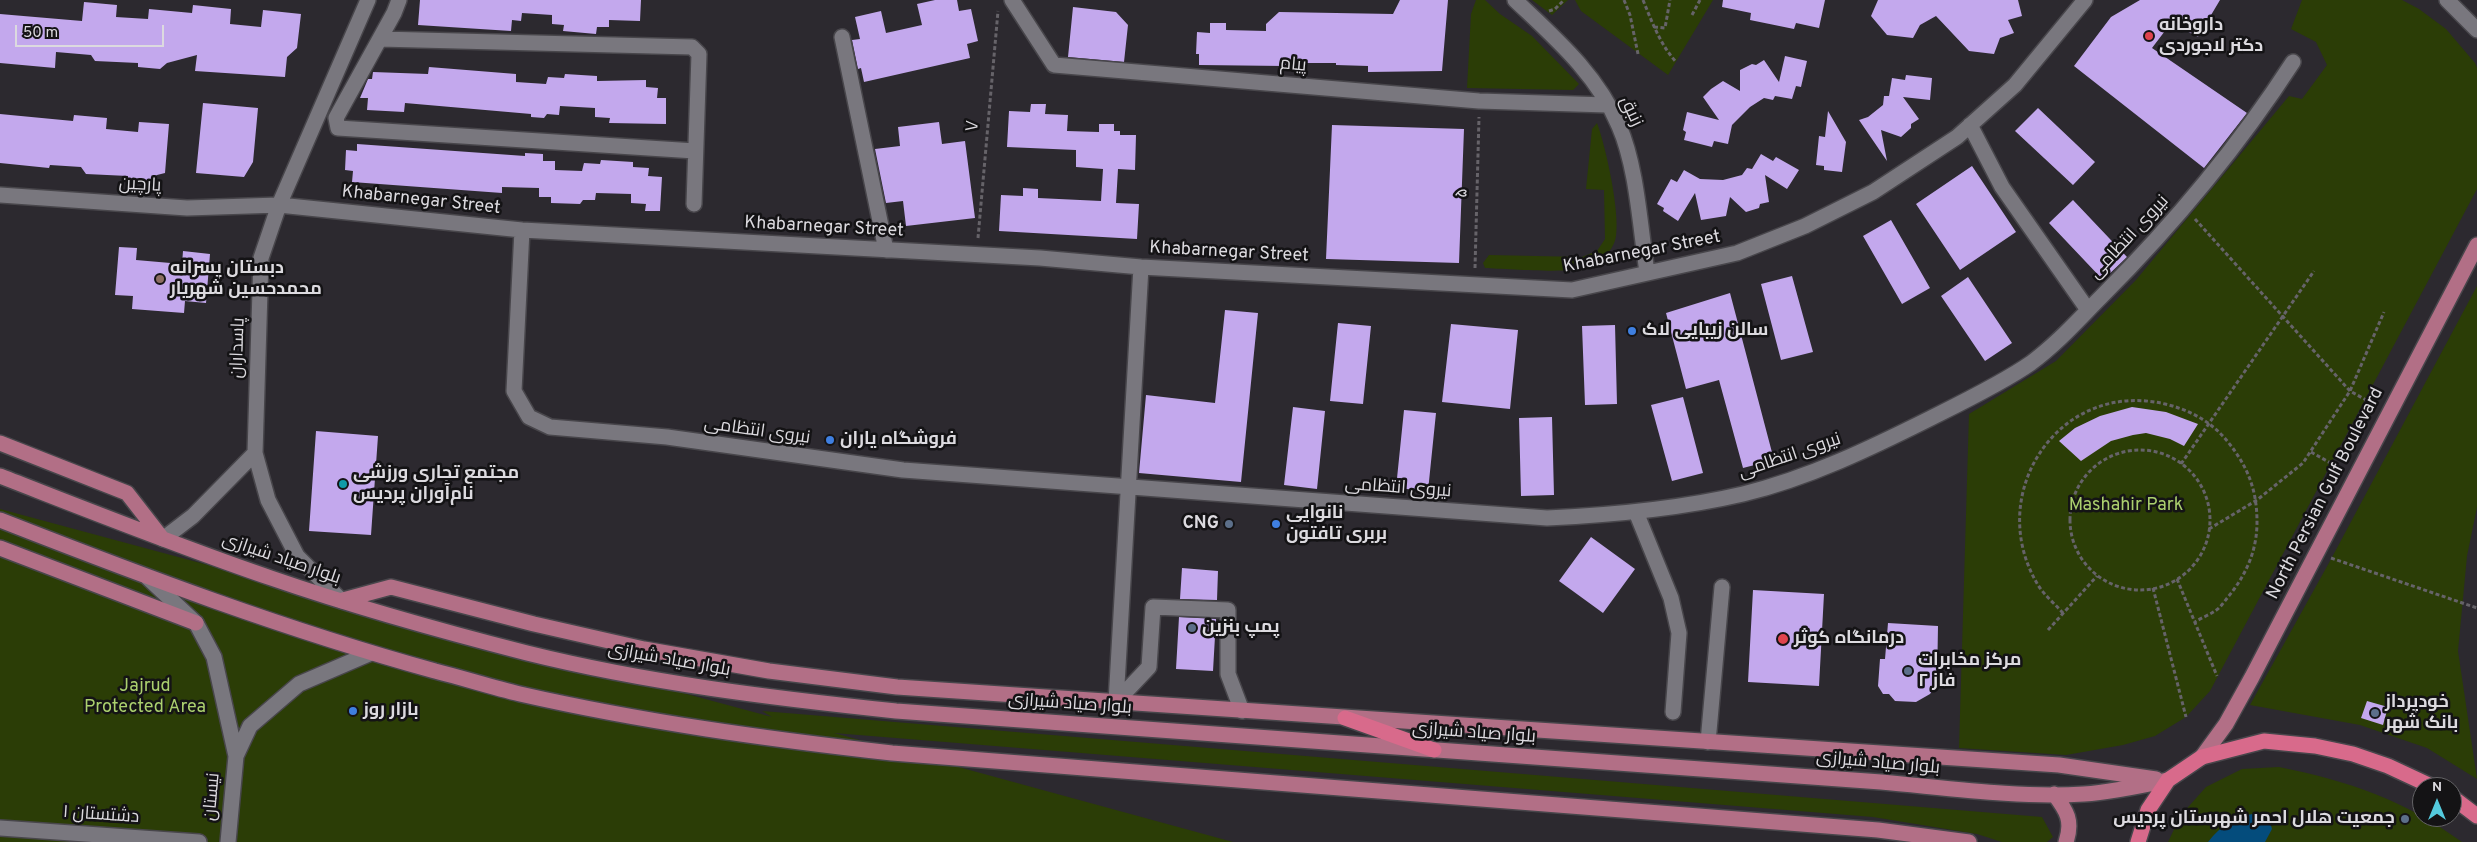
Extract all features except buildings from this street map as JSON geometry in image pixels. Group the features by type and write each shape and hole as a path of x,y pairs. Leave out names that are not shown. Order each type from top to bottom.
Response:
{"highway":[{"path":"1345,718 1434,750"},
{"path":"2138,842 2148,810 2168,780 2202,757 2264,741 2315,746 2353,754 2388,766 2412,777"},
{"path":"2462,805 2477,816"}],"main road":[{"name":"North Persian Gulf Boulevard","path":"2202,757 2226,724 2477,245"},
{"path":"0,443 127,493 163,539"},
{"name":"بلوار صیاد شیرازی","path":"0,476 163,539 342,601 528,653 641,677 766,697 896,712 1434,750 1985,792 2084,794 2127,789 2168,780"},
{"path":"0,520 148,578 259,618 372,653 518,693 634,717 761,738 892,753 1868,829 1969,842"},
{"path":"0,548 196,623"},
{"path":"342,601 390,587 644,649 769,671 897,688 2059,765 2168,780"},
{"path":"2054,794 2066,810 2070,830 2066,842"}],"street":[{"name":"پاسداران","path":"342,601 297,556 268,500 254,453 261,258 279,205 368,0"},
{"path":"399,0 380,39 336,118 338,128 696,151"},
{"name":"پیام","path":"1012,0 1054,65 1479,101 1607,105"},
{"name":"زنبق","path":"1516,0 1566,47 1598,87 1619,126 1632,173 1647,272"},
{"path":"2447,0 2477,30"},
{"name":"Khabarnegar Street","path":"279,205 522,230 977,255 1141,267 1572,290 1647,272 1737,254 1805,226 1874,192 1957,137 2015,85 2081,2"},
{"path":"842,37 886,250"},
{"path":"380,39 692,47 699,54 694,204"},
{"name":"نیروی انتظامی","path":"522,230 514,391 530,417 550,427 667,437 903,470 1547,518 1636,512 1744,493 1791,480 1841,461 1946,411 2029,364 2065,336 2088,310 2145,254 2185,208 2262,110 2293,62"},
{"path":"1970,125 2002,187 2088,310"},
{"name":"پارچین","path":"0,195 187,208 279,205"},
{"path":"1116,702 1141,267"},
{"path":"163,539 193,516 254,453"},
{"path":"1636,512 1671,598 1679,634 1673,712"},
{"path":"148,578 196,623 214,658 236,756"},
{"path":"1708,742 1722,587"},
{"path":"1116,702 1149,667 1153,607 1228,610 1228,674 1242,711"},
{"path":"236,756 250,726 299,684 372,653"},
{"name":"نیستان","path":"228,842 236,756"},
{"name":"دشتستان ۱","path":"0,828 199,842"}],"path":[{"path":"1624,0 1630,15 1638,54"},
{"path":"1643,0 1666,51 1676,62"},
{"path":"1654,27 1664,28 1670,0"},
{"path":"1692,15 1700,0"},
{"name":"۷","path":"977,255 998,9"},
{"name":"۵","path":"1474,285 1479,101"},
{"path":"2185,208 2350,391 2389,413"},
{"path":"2181,464 2314,271"},
{"path":"2209,529 2257,500 2303,463 2350,391 2384,312"},
{"path":"2063,613 2038,586 2022,552 2018,514 2026,476 2045,443 2074,418 2110,403 2148,400 2185,409 2217,429 2243,461 2257,500 2257,540 2243,579 2217,610 2195,622"},
{"path":"2130,450 2152,451 2174,459 2192,473 2204,492 2210,513 2209,529 2200,557 2185,574 2165,586 2142,590 2118,587 2097,576 2081,558 2072,537 2070,513 2076,490 2090,471 2108,458 2130,450"},
{"path":"2311,452 2356,478"},
{"path":"2317,553 2477,608"},
{"path":"2048,630 2097,576"},
{"path":"2177,579 2217,676"},
{"path":"2153,588 2186,717"}],"green space":[{"path":"1476,0 1485,0 1500,14 1532,36 1579,84 1573,90 1467,88 1471,14"},
{"path":"1532,0 1568,0 1552,15"},
{"path":"1575,0 1713,0 1668,75 1581,11"},
{"name":"Mashahir Park","path":"2302,0 2402,0 2419,9 2446,29 2475,63 2477,68 2477,189 2210,691 2186,717 2155,736 2123,745 2066,755 1959,748 1969,414 2056,361 2136,280 2289,96 2302,99 2327,65 2316,42 2291,29"},
{"path":"1597,123 1608,163 1616,212 1616,236 1610,251 1598,262 1581,269 1485,268 1483,263 1489,255 1582,257 1597,251 1605,239 1604,190 1586,189 1592,129"},
{"path":"2477,286 2477,507 2467,556 2458,651 2477,779 2427,748 2360,725 2250,705 2330,561"},
{"name":"Jajrud Protected Area","path":"0,509 772,717 762,711 2042,817 2053,837 2047,842 2002,842 1977,834 1873,817 834,733 1233,842 0,842"},
{"path":"2279,767 2352,786 2375,794 2412,812 2412,827 2440,827 2462,842 2168,842 2181,815 2206,787 2242,769"}],"water":[{"path":"2258,813 2270,822 2272,829 2265,842 2208,842 2230,822 2243,816"}],"place":[{"name":"داروخانه دکتر لاجوردی","path":"2149,36"},
{"name":"دبستان پسرانه محمدحسین شهریار","path":"160,279"},
{"name":"سالن زیبایی لاک","path":"1632,331"},
{"name":"فروشگاه یاران","path":"830,440"},
{"name":"مجتمع تجاری ورزشی نام‌آوران پردیس","path":"343,484"},
{"name":"CNG","path":"1229,524"},
{"name":"نانوایی بربری تافتون","path":"1276,524"},
{"name":"پمپ بنزین","path":"1192,628"},
{"name":"درمانگاه کوثر","path":"1783,639"},
{"name":"مرکز مخابرات فاز ۲","path":"1908,671"},
{"name":"بازار روز","path":"353,711"},
{"name":"خودپرداز بانک شهر","path":"2375,713"},
{"name":"جمعیت هلال احمر شهرستان پردیس","path":"2405,819"}]}
